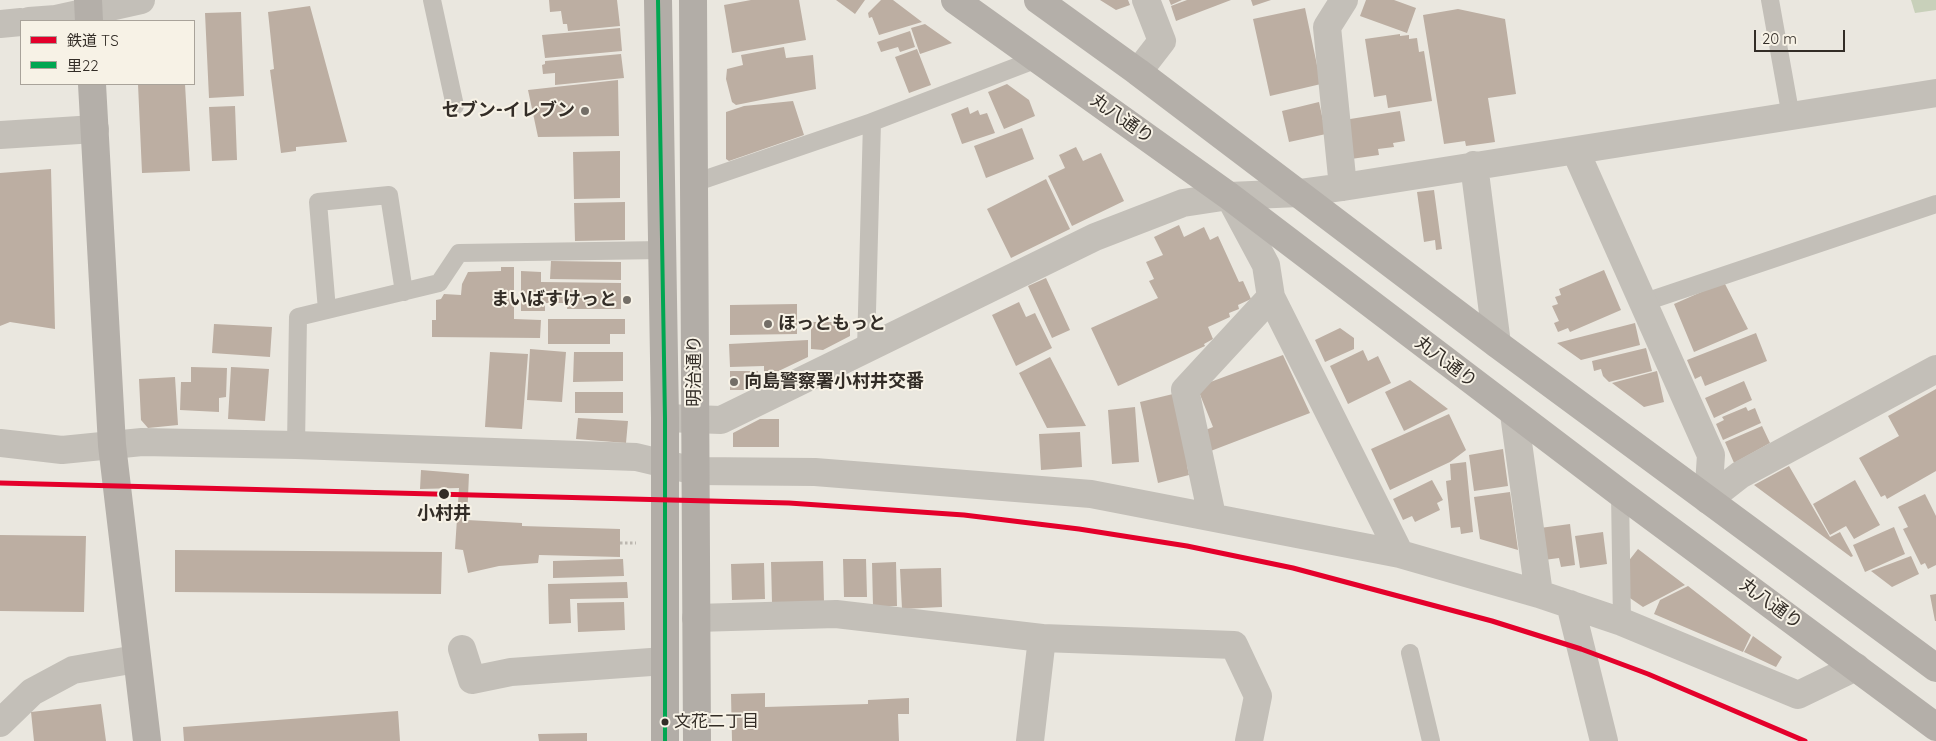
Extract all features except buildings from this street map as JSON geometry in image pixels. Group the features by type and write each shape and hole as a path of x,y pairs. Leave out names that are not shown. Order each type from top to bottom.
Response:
{"main road":[{"name":"明治通り","path":"658,0 665,418 665,741"},
{"name":"明治通り","path":"693,0 697,741"},
{"name":"丸八通り","path":"955,0 1230,196 1514,414 1936,727"},
{"path":"1038,0 1138,72 1497,344 1936,668"},
{"path":"92,85 112,444 146,741"}],"street":[{"path":"42,20 56,19 141,0"},
{"path":"1138,72 1162,41 1146,0"},
{"path":"1343,187 1327,27 1344,0"},
{"path":"0,24 20,22"},
{"path":"665,418 721,420 1095,237 1183,203 1230,196 1299,194 1474,165 1576,152 1936,93"},
{"path":"0,135 95,129"},
{"path":"1576,152 1645,302 1711,455 1708,500"},
{"path":"1474,165 1497,344"},
{"path":"1230,196 1266,264 1271,297 1400,554"},
{"path":"1212,516 1185,390 1271,297"},
{"path":"1708,500 1740,475 1936,369"},
{"path":"1514,414 1540,594"},
{"path":"0,442 62,450 142,442 636,456 695,471 815,472 1091,494 1400,554 1540,594 1622,622 1798,695 1856,667"},
{"path":"1570,604 1599,740"},
{"path":"696,618 836,614 1042,638 1234,645 1258,696 1249,741"},
{"path":"1030,741 1042,638"},
{"path":"462,649 472,680 511,672 665,661"},
{"path":"0,723 32,692 73,670 136,659"}],"lane":[{"path":"432,0 455,106"},
{"path":"1770,0 1791,117"},
{"path":"694,183 872,122 1037,59"},
{"path":"866,349 872,122"},
{"path":"327,310 318,202 389,194 404,292"},
{"path":"1645,302 1936,204"},
{"path":"296,445 298,317 439,283 459,253 663,250"},
{"path":"1620,493 1622,622"},
{"path":"1410,652 1431,741"}],"path":[{"path":"620,543 637,543"}],"green space":[{"path":"1911,0 1936,0 1936,10 1915,13"}],"rail line":[{"name":"TS","path":"0,483 789,503 964,515 1079,529 1187,546 1293,568 1492,621 1581,649 1648,674 1805,741"}],"transit line":[{"name":"里22","path":"658,0 665,418 665,741"}],"place":[{"name":"セブン-イレブン","path":"585,111"},
{"name":"まいばすけっと","path":"627,300"},
{"name":"ほっともっと","path":"768,324"},
{"name":"向島警察署小村井交番","path":"734,382"},
{"name":"小村井","path":"444,494"},
{"name":"文花二丁目","path":"665,722"}]}
